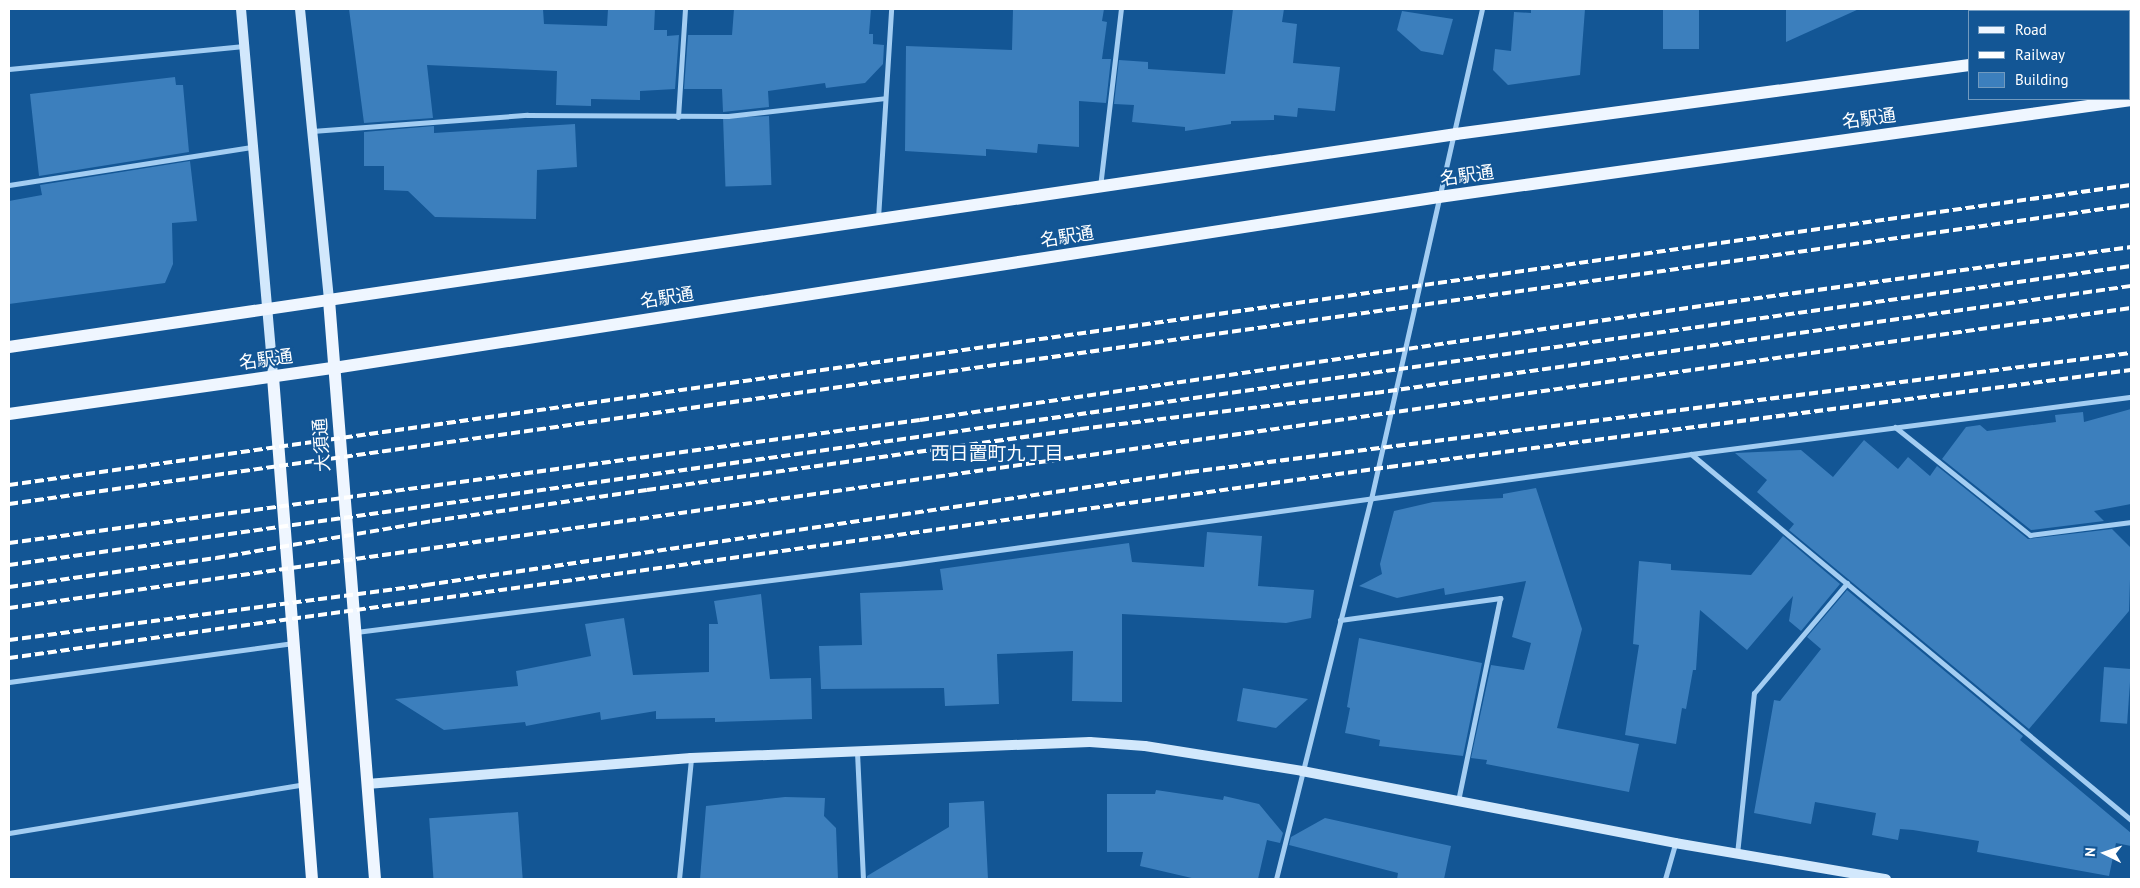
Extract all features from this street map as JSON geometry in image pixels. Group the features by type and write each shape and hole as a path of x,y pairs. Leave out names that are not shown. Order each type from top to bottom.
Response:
{"main road":[{"path":"9,347 1456,134 1968,65"},
{"name":"名駅通","path":"9,414 334,368 1439,197 2131,100"},
{"name":"大須通","path":"329,300 353,632 375,879"},
{"path":"273,377 312,879"}],"street":[{"path":"241,9 252,147 269,308 273,377"},
{"name":"大須通","path":"300,9 329,300"},
{"path":"678,117 685,9"},
{"path":"878,220 891,9"},
{"path":"1100,187 1121,9"},
{"path":"1276,879 1371,499 1439,197 1456,134 1482,9"},
{"path":"9,68 244,46"},
{"path":"312,132 527,115 728,116 885,98"},
{"path":"9,184 252,147"},
{"path":"353,632 909,563 1690,454 2131,397"},
{"path":"1895,427 2030,535 2131,522"},
{"path":"1690,454 2131,820"},
{"path":"1738,854 1754,693 1847,583"},
{"path":"1340,620 1500,598 1458,801"},
{"path":"9,682 294,643"},
{"path":"367,784 691,758 1090,742 1145,746 1302,771 1675,843 1886,879"},
{"path":"857,752 863,879"},
{"path":"679,879 691,758"},
{"path":"9,833 304,784"},
{"path":"1665,879 1675,843"}],"building":[{"path":"349,9 543,9 544,24 607,26 608,9 655,9 654,30 667,30 667,36 679,35 675,89 640,91 640,100 591,99 591,106 556,105 557,71 427,65 433,118 364,123"},
{"path":"734,9 871,9 869,34 873,34 873,44 884,45 883,64 865,83 826,88 825,83 768,91 769,107 723,112 722,89 684,89 688,35 732,35"},
{"path":"1013,9 1104,9 1102,21 1107,22 1102,59 1111,59 1106,103 1079,101 1079,147 1038,144 1037,153 986,149 986,156 905,151 906,46 1012,50"},
{"path":"1233,9 1284,9 1282,22 1297,24 1293,63 1340,67 1335,111 1298,108 1297,117 1274,115 1274,120 1231,121 1231,124 1185,131 1185,127 1132,122 1134,105 1114,104 1119,60 1148,62 1148,69 1225,74"},
{"path":"1531,9 1585,9 1580,75 1508,85 1493,70 1495,49 1511,51 1514,12 1531,13"},
{"path":"1663,9 1699,9 1699,49 1663,49"},
{"path":"1786,9 1859,9 1786,42"},
{"path":"1402,11 1453,19 1443,55 1421,51 1397,30"},
{"path":"175,77 176,85 183,85 189,152 39,176 30,94"},
{"path":"769,116 771,185 725,187 723,118"},
{"path":"575,124 577,167 537,170 536,219 435,217 408,191 384,190 384,166 364,166 364,132 434,126 434,133"},
{"path":"190,161 197,221 172,223 173,264 165,283 9,304 9,201 42,195 40,185"},
{"path":"2131,409 2131,504 2094,511 2104,521 2031,530 1942,459 1966,427 1980,425 1987,431 2056,422 2055,415 2083,412 2084,422"},
{"path":"1864,440 1898,469 1908,457 1930,476 1937,466 2028,539 2112,529 2131,548 2129,611 2029,729 1789,530 1794,524 1757,492 1767,480 1735,453 1801,450 1833,477"},
{"path":"1536,488 1582,629 1557,728 1639,744 1629,792 1486,764 1487,760 1471,758 1491,665 1524,670 1531,643 1512,637 1526,581 1445,595 1444,588 1397,598 1359,586 1382,574 1380,564 1394,511 1433,502 1503,498 1503,494"},
{"path":"1207,532 1262,536 1258,586 1314,590 1311,618 1286,623 1122,614 1122,702 1072,701 1073,651 997,654 999,704 945,706 944,688 821,689 819,646 862,645 860,593 943,590 940,569 1129,543 1132,562 1204,567"},
{"path":"1783,536 1840,584 1801,631 1789,621 1793,596 1747,650 1700,610 1696,670 1693,670 1686,709 1682,708 1676,744 1625,735 1639,645 1633,644 1639,561 1671,564 1671,570 1751,575"},
{"path":"1847,590 2023,736 2020,740 2131,833 2131,846 2116,843 2109,876 1977,852 1979,841 1900,829 1898,840 1872,835 1876,813 1815,802 1811,824 1754,813 1774,700 1780,701 1821,649 1807,637"},
{"path":"761,594 770,679 811,678 812,719 715,722 715,718 656,719 656,711 601,720 600,712 526,726 525,722 444,730 395,699 518,686 516,671 591,656 585,624 624,618 633,675 709,672 709,624 718,624 714,601"},
{"path":"1359,638 1482,663 1463,756 1379,746 1380,740 1345,733 1350,708 1347,707"},
{"path":"2104,667 2131,669 2127,724 2100,722"},
{"path":"1243,688 1308,699 1276,728 1237,721"},
{"path":"1156,790 1223,800 1224,796 1259,804 1283,833 1280,843 1267,840 1258,879 1196,879 1140,866 1143,852 1107,852 1107,794 1155,794"},
{"path":"785,797 825,798 824,816 836,828 838,879 700,879 706,806"},
{"path":"984,801 988,879 867,879 867,876 949,827 949,803"},
{"path":"518,812 523,879 433,879 429,818"},
{"path":"1325,818 1451,846 1444,879 1397,879 1398,873 1289,845 1291,837"}],"railway":[{"path":"9,485 2131,185"},
{"path":"9,504 2131,205"},
{"path":"9,543 920,420 1715,304 2131,247"},
{"path":"9,565 2131,266"},
{"path":"9,587 216,558 432,521 647,490 1080,429 1375,393 2131,286"},
{"path":"9,608 2131,308"},
{"path":"9,640 426,585 1190,472 2131,353"},
{"path":"9,658 1389,467 2131,370"}],"district":[{"name":"西日置町九丁目","path":"997,454"}]}
